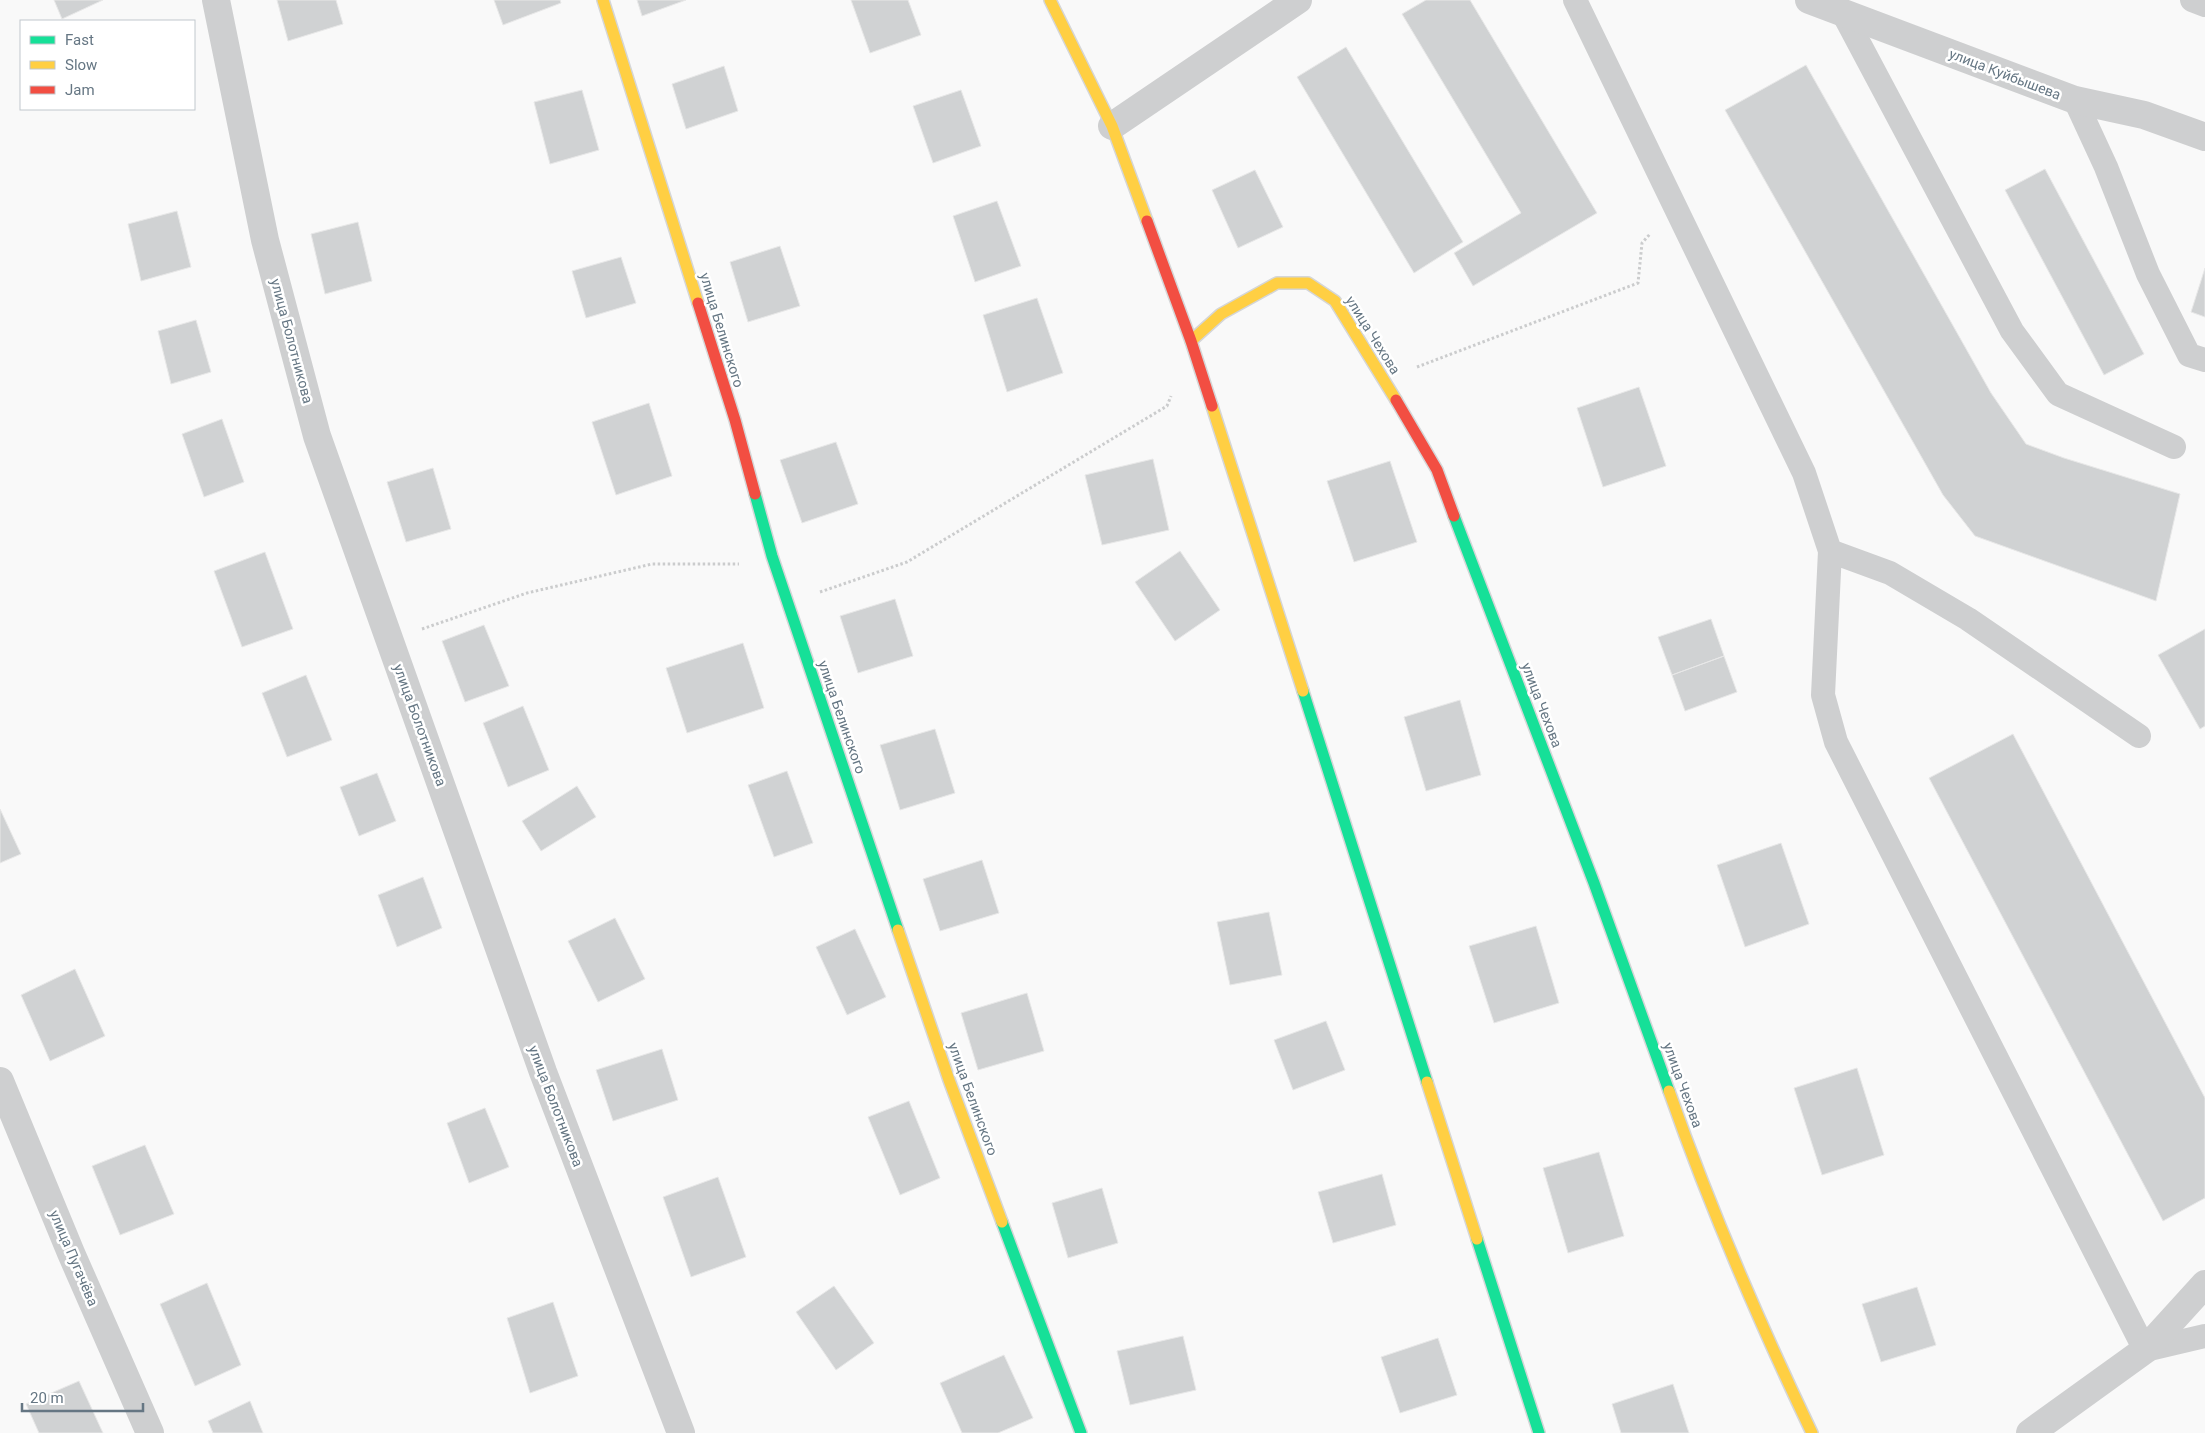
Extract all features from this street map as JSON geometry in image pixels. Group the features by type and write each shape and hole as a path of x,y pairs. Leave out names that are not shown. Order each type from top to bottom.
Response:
{"street":[{"name":"улица Болотникова","path":"216,0 266,240 317,436 543,1072 681,1433"},
{"name":"улица Белинского","path":"603,0 735,420 774,563 948,1080 1081,1433"},
{"path":"1050,0 1112,126 1191,341 1539,1433"},
{"name":"улица Куйбышева","path":"1809,0 2075,100 2144,115 2205,136"},
{"path":"1112,126 1289,2"},
{"name":"улица Чехова","path":"1191,341 1221,314 1277,283 1308,283 1335,301 1384,380 1436,470 1594,883 1692,1156 1779,1364 1812,1433"},
{"name":"улица Пугачёва","path":"0,1081 71,1253 150,1433"},
{"path":"2030,1433 2145,1350 2205,1284"}],"lane":[{"path":"1575,0 1804,473 1830,551 1823,695 1836,742 2145,1350 2205,1336"},
{"path":"2192,0 2205,5"},
{"path":"1843,13 2012,331 2058,394 2174,447"},
{"path":"2075,100 2106,167 2148,274 2189,355 2205,360"},
{"path":"1830,551 1890,572 1968,619 2139,736"}],"path":[{"path":"1384,380 1638,283 1642,243 1654,230"},
{"path":"788,604 907,562 1167,406 1191,341"},
{"path":"389,640 527,593 652,564 774,563"}],"building":[{"path":"54,0 103,0 62,19"},
{"path":"277,0 336,0 343,24 288,41"},
{"path":"494,0 560,0 561,3 503,25"},
{"path":"637,0 686,0 642,16"},
{"path":"851,0 908,0 921,35 870,53"},
{"path":"1426,0 1470,0 1597,213 1473,286 1454,253 1521,213 1402,14"},
{"path":"1346,47 1463,242 1414,273 1297,77"},
{"path":"1806,65 1991,393 2026,444 2064,458 2180,494 2156,601 1975,536 1943,495 1725,110"},
{"path":"724,66 738,111 686,129 672,84"},
{"path":"582,90 599,150 550,164 534,102"},
{"path":"961,90 981,146 933,163 913,106"},
{"path":"2045,169 2144,354 2104,375 2005,190"},
{"path":"1255,170 1283,227 1238,248 1212,190"},
{"path":"997,201 1021,266 975,282 953,216"},
{"path":"177,211 191,267 141,281 128,224"},
{"path":"358,222 372,281 325,294 311,234"},
{"path":"780,246 800,306 748,322 730,262"},
{"path":"621,257 636,303 586,318 572,271"},
{"path":"2205,268 2205,317 2191,312"},
{"path":"1037,298 1063,373 1007,392 983,315"},
{"path":"196,320 211,372 171,384 158,331"},
{"path":"1639,387 1666,466 1603,487 1577,408"},
{"path":"649,403 672,476 616,495 592,422"},
{"path":"222,419 244,482 204,497 182,434"},
{"path":"836,442 858,504 802,523 780,460"},
{"path":"1153,459 1169,530 1102,545 1085,475"},
{"path":"1390,461 1417,542 1354,562 1327,481"},
{"path":"433,468 451,529 406,542 387,482"},
{"path":"1180,551 1220,610 1175,641 1135,582"},
{"path":"265,552 293,629 242,647 214,571"},
{"path":"895,599 913,656 858,673 840,616"},
{"path":"1711,619 1724,656 1672,675 1658,637"},
{"path":"484,625 509,686 465,702 442,641"},
{"path":"2205,629 2205,726 2200,729 2158,655"},
{"path":"743,643 764,708 687,733 666,668"},
{"path":"1724,656 1737,692 1685,711 1672,675"},
{"path":"306,675 332,740 287,757 262,693"},
{"path":"1460,700 1481,775 1426,791 1404,717"},
{"path":"523,706 549,770 508,787 483,723"},
{"path":"935,729 955,793 900,810 880,745"},
{"path":"2013,734 2205,1098 2205,1198 2163,1221 1929,778"},
{"path":"787,771 813,843 774,857 748,785"},
{"path":"377,773 396,821 359,836 340,787"},
{"path":"577,786 596,817 541,851 522,821"},
{"path":"0,809 21,854 0,863"},
{"path":"1781,843 1809,924 1745,947 1717,865"},
{"path":"982,860 999,913 940,931 923,879"},
{"path":"423,877 442,928 397,947 378,895"},
{"path":"1269,912 1282,975 1230,985 1217,922"},
{"path":"615,918 645,979 598,1002 568,941"},
{"path":"1536,926 1559,1003 1494,1023 1469,946"},
{"path":"855,929 886,997 847,1015 816,947"},
{"path":"75,969 105,1036 50,1061 21,995"},
{"path":"1027,993 1044,1051 978,1070 961,1013"},
{"path":"1326,1021 1345,1070 1293,1090 1274,1040"},
{"path":"662,1049 678,1100 613,1121 596,1070"},
{"path":"1857,1068 1884,1155 1822,1175 1794,1088"},
{"path":"909,1101 940,1178 900,1195 868,1117"},
{"path":"485,1108 509,1167 469,1183 447,1123"},
{"path":"145,1145 174,1214 120,1235 92,1166"},
{"path":"1599,1152 1624,1236 1568,1253 1543,1168"},
{"path":"1382,1174 1396,1225 1333,1243 1318,1192"},
{"path":"718,1177 746,1257 691,1277 663,1197"},
{"path":"1102,1188 1118,1243 1068,1258 1052,1203"},
{"path":"207,1283 241,1365 195,1386 160,1304"},
{"path":"834,1286 874,1343 836,1370 796,1312"},
{"path":"1917,1287 1936,1345 1881,1362 1862,1304"},
{"path":"553,1302 578,1376 530,1393 507,1318"},
{"path":"1183,1336 1196,1390 1130,1405 1117,1351"},
{"path":"1438,1338 1457,1395 1400,1413 1381,1357"},
{"path":"1004,1355 1033,1418 998,1433 962,1433 940,1383"},
{"path":"79,1381 103,1433 39,1433 26,1404"},
{"path":"1673,1384 1689,1433 1621,1433 1612,1404"},
{"path":"250,1401 263,1433 213,1433 208,1421"}],"traffic: fast":[{"path":"755,494 772,556 898,930"},
{"path":"1454,516 1594,883 1669,1091"},
{"path":"1303,691 1427,1082"},
{"path":"1002,1222 1081,1433"},
{"path":"1477,1239 1539,1433"}],"traffic: slow":[{"path":"603,0 698,303"},
{"path":"1050,0 1112,126 1147,221"},
{"path":"1191,341 1221,314 1277,283 1308,283 1335,301 1396,400"},
{"path":"1212,406 1303,691"},
{"path":"898,930 949,1080 1002,1222"},
{"path":"1427,1082 1477,1239"},
{"path":"1669,1091 1701,1178 1736,1264 1812,1433"}],"traffic: jam":[{"path":"1147,221 1191,341 1212,406"},
{"path":"698,303 735,420 755,494"},
{"path":"1396,400 1437,470 1454,516"}]}
